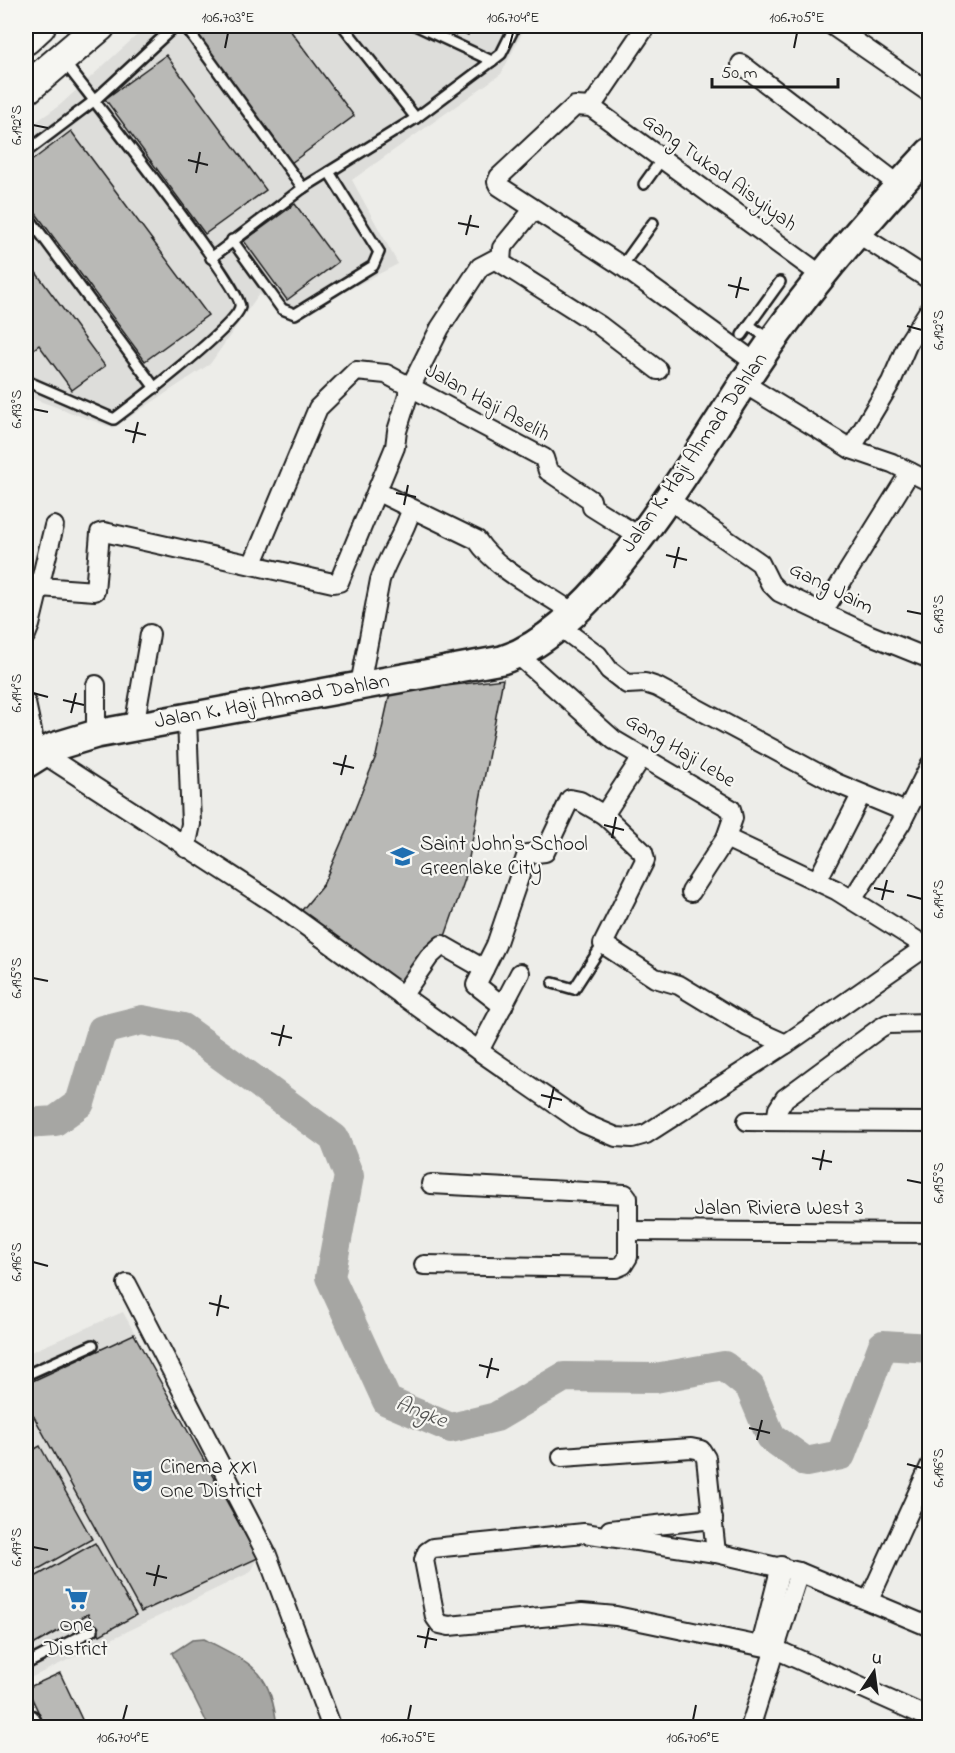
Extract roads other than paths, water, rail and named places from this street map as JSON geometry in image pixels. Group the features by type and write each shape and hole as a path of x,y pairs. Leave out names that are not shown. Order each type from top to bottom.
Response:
{"main road":[{"path":"26,39 40,26"},
{"path":"26,89 100,26"},
{"name":"Jalan K. Haji Ahmad Dahlan","path":"35,757 66,741 96,734 518,656 566,620 640,537 668,499 772,341 821,275 899,184 930,152"}],"street":[{"path":"646,26 591,107 575,106 499,177 497,182 499,186 622,266 750,373 851,449 930,482"},
{"path":"833,26 930,93"},
{"path":"741,64 899,184"},
{"name":"Gang Tukad Aisyiyah","path":"591,107 821,275"},
{"path":"32,586 84,593 95,591 100,533 104,532 253,563 333,583 339,582 395,447 397,431 411,386 440,328 480,267 499,257 502,248 533,210"},
{"path":"857,233 930,280"},
{"path":"499,257 507,269 599,325 658,370"},
{"path":"851,449 891,382 908,343 930,309"},
{"name":"Jalan Haji Aselih","path":"253,563 318,408 356,371 386,374 544,458 548,471 591,500 592,507 640,537"},
{"path":"822,613 910,472"},
{"path":"378,492 477,540 484,551 566,620 609,670 627,684 645,683 665,691 861,795 906,812"},
{"name":"Gang Jaim","path":"668,499 760,563 766,577 779,592 822,613 930,658"},
{"path":"360,685 380,580 385,564 406,528 411,510"},
{"path":"26,635 32,586 54,526"},
{"path":"134,727 150,634"},
{"name":"Gang Haji Lebe","path":"518,656 614,740 731,809 733,818 726,838"},
{"path":"96,685 96,734"},
{"path":"26,703 35,757 277,905 583,1123 608,1134 632,1138 646,1134 786,1044 928,945 818,881 726,838 691,892"},
{"path":"186,848 190,824 187,719"},
{"path":"604,815 642,757"},
{"path":"852,900 906,812 930,765"},
{"path":"818,881 861,795"},
{"path":"503,1006 476,985 496,945 527,854 545,852 570,799 580,801 604,815 643,852 645,860 603,944 655,978 679,985 748,1027 786,1044"},
{"path":"402,996 429,957 442,945 484,969"},
{"path":"479,1051 520,973"},
{"path":"776,1121 778,1109 785,1098 879,1028 894,1023 930,1023"},
{"path":"747,1121 930,1122"},
{"path":"424,1265 616,1268 624,1265 628,1257 628,1198 618,1192 431,1184"},
{"name":"Jalan Riviera West 3","path":"629,1231 930,1233"},
{"path":"128,1284 267,1555 332,1728"},
{"path":"562,1457 692,1448 701,1450 706,1458 716,1553"},
{"path":"869,1600 930,1466"},
{"path":"713,1519 433,1548 427,1552 424,1560 435,1617 440,1624 449,1626 599,1614 768,1647 930,1718"},
{"path":"584,1533 716,1553 781,1566 869,1600 930,1627"},
{"path":"750,1728 768,1647 781,1566"},
{"path":"768,1647 799,1572"}],"lane":[{"path":"26,152 95,100 175,26"},
{"path":"186,26 303,188"},
{"path":"343,26 416,118"},
{"path":"417,26 492,61"},
{"path":"211,258 303,188 416,118 492,61 501,54 515,26"},
{"path":"26,381 114,419 154,388 234,317 240,306 239,296 95,100 62,60"},
{"path":"644,184 662,159"},
{"path":"232,240 282,309 295,314 373,266 379,252 329,172"},
{"path":"26,214 154,388"},
{"path":"622,266 653,223"},
{"path":"742,335 780,282"},
{"path":"749,325 772,341"},
{"path":"553,983 574,989 603,944"},
{"path":"26,1375 93,1345"},
{"path":"26,1664 93,1630"},
{"path":"26,1713 33,1716 40,1728"}],"waterway":[{"name":"Angke","path":"26,1123 55,1121 80,1103 102,1030 142,1020 183,1028 334,1138 349,1176 330,1277 387,1401 451,1428 496,1417 564,1377 655,1378 724,1366 750,1387 771,1437 806,1462 841,1455 883,1345 930,1348"}],"place":[{"name":"Saint John's School Greenlake City","path":"402,857"},
{"name":"Cinema XXI One District","path":"142,1480"},
{"name":"One District","path":"76,1598"}]}
